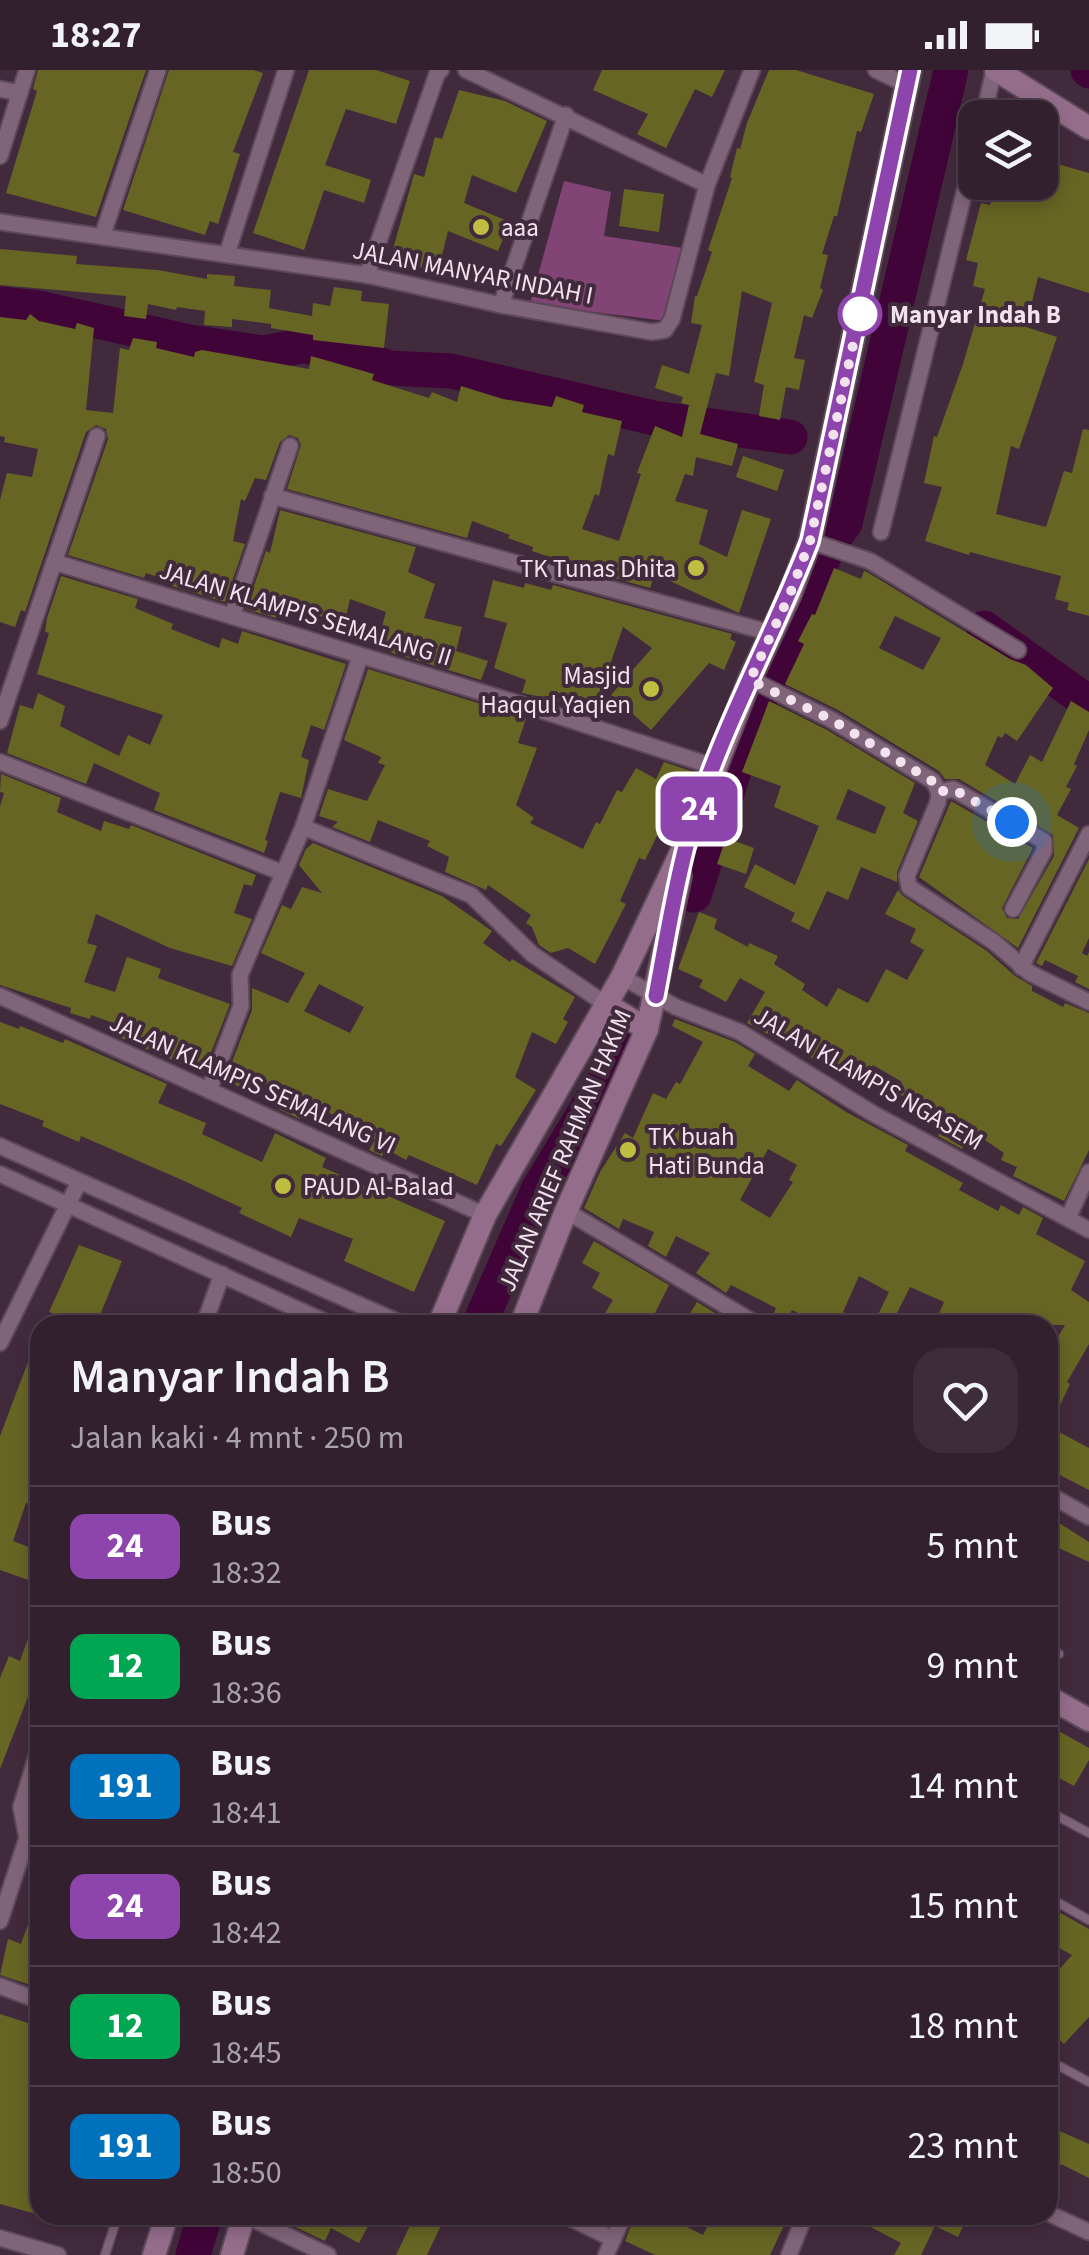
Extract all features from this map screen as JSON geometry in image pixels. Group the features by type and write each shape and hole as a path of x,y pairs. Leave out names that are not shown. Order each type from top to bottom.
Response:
{"street":[{"path":"0,156 27,70"},
{"path":"102,237 158,70"},
{"path":"226,254 286,70"},
{"path":"368,276 441,70"},
{"path":"466,70 706,185"},
{"name":"JALAN MANYAR INDAH I","path":"0,222 368,276 652,332 665,330 672,319 706,185 752,70"},
{"path":"688,838 715,767 761,685 771,634 819,543 830,458 908,77 876,70"},
{"path":"988,100 995,70 1089,128"},
{"path":"0,89 20,93"},
{"path":"500,304 566,115"},
{"path":"881,532 962,200"},
{"path":"0,720 97,436"},
{"path":"232,616 290,446"},
{"path":"272,496 771,634"},
{"path":"819,543 870,561 1018,650"},
{"name":"JALAN KLAMPIS SEMALANG II","path":"54,562 715,767"},
{"path":"209,1090 241,1006 240,975 303,827 360,658"},
{"path":"761,685 832,720 932,781 939,792 938,802 907,876 910,888 994,942 1022,967 1089,1002"},
{"path":"0,762 283,873"},
{"path":"939,792 953,789 1044,841 1044,851 1012,909"},
{"path":"303,827 471,895 532,954 648,1029"},
{"path":"1022,967 1089,834"},
{"name":"JALAN ARIEF RAHMAN HAKIM","path":"443,1315 484,1215 622,977 688,838"},
{"name":"JALAN ARIEF RAHMAN HAKIM","path":"525,1315 566,1211 648,1029 688,838"},
{"name":"JALAN KLAMPIS NGASEM","path":"622,977 740,1032 872,1112 1089,1230"},
{"name":"JALAN KLAMPIS SEMALANG VI","path":"0,996 484,1215"},
{"path":"0,1146 367,1315"},
{"path":"1068,1218 1089,1172"},
{"path":"0,1174 310,1315"},
{"path":"0,1343 78,1182"},
{"path":"566,1211 741,1315"},
{"path":"208,1315 222,1274"},
{"path":"1058,1500 1089,1518"},
{"path":"1058,1703 1089,1720"},
{"path":"0,1921 26,1838 20,1808 30,1776"},
{"path":"0,1986 30,1997"},
{"path":"1058,2218 1089,2232"},
{"path":"154,2255 163,2225"},
{"path":"232,2255 241,2225"},
{"path":"265,2225 328,2255"},
{"path":"585,2225 613,2238"},
{"path":"606,2255 619,2225"},
{"path":"792,2254 802,2225"},
{"path":"0,2238 58,2255"}],"lane":[{"path":"1058,1816 1089,1833"},
{"path":"1058,1903 1089,1920"},
{"path":"1058,2065 1089,2082"},
{"path":"105,2255 115,2225"}],"shaded area":[{"path":"564,181 611,192 604,236 683,248 666,321 530,304"}],"building":[{"path":"38,70 146,70 96,217 6,193 37,91 33,89"},
{"path":"169,70 263,73 233,152 240,154 218,224 210,221 205,235 123,210"},
{"path":"309,70 376,70 410,81 396,124 346,109 325,165 371,180 364,203 324,190 304,250 253,233"},
{"path":"602,70 725,70 712,97 695,89 666,148 637,134 648,114 593,90"},
{"path":"769,70 796,70 874,94 861,132 857,131 837,216 822,254 828,255 820,288 823,290 812,318 804,315 794,358 805,360 799,390 786,387 780,420 759,416 764,385 754,382 772,303 742,291 729,376 716,373 700,434 738,444 732,466 696,457 693,476 685,474 675,501 708,510 699,544 727,557 742,510 771,519 739,613 655,574 650,588 552,561 532,551 533,547 508,538 510,535 472,521 467,538 287,489 301,445 298,438 289,435 280,442 266,480 255,478 245,501 241,499 233,541 245,544 225,602 172,586 173,582 146,573 144,578 68,555 108,439 106,429 96,425 86,432 25,612 21,610 15,627 0,622 0,500 7,473 32,477 38,449 4,442 5,437 0,436 0,317 26,320 30,314 39,321 75,329 77,323 94,328 86,410 113,413 120,348 129,350 133,338 157,342 156,348 194,357 195,352 202,350 309,369 311,356 374,374 372,380 429,398 432,392 457,402 461,386 503,399 552,407 556,396 584,405 582,412 622,421 614,456 608,454 599,496 595,494 582,529 619,541 641,474 637,473 655,426 682,437 689,405 681,403 683,397 655,388 662,365 689,374 702,325 691,323 695,296 712,252 708,250 732,178 737,148 740,149"},
{"path":"459,90 505,101 547,121 516,193 472,175 464,203 510,222 498,251 448,231 438,271 390,260 414,174 424,177 435,137 442,139"},
{"path":"1058,164 1089,173 1089,293 1038,277 1026,327 1057,337 1019,449 1011,446 996,514 1046,527 1064,471 1072,473 1083,429 1089,430 1089,616 1067,610 1069,603 1055,599 1061,576 925,541 942,487 924,483 934,436 937,437 963,364 985,289 973,286 978,263 966,260 981,203 990,205 992,200 1058,200"},
{"path":"624,189 664,194 659,232 619,226"},
{"path":"0,249 77,256 76,264 158,270 207,279 207,274 235,276 234,286 271,290 269,308 312,316 313,303 330,306 334,287 362,291 361,301 389,304 384,348 313,340 313,335 271,328 271,324 232,319 232,327 204,325 205,311 177,307 176,310 148,304 146,319 124,316 126,296 0,285"},
{"path":"743,456 784,470 777,491 736,477"},
{"path":"280,510 416,547 408,572 435,584 424,618 462,627 456,651 488,661 481,680 376,648 386,612 350,599 344,625 281,602 276,618 246,609 266,551 270,553"},
{"path":"834,568 861,579 864,571 1026,665 1053,688 1017,741 1005,733 1002,738 998,736 985,765 1015,784 1030,755 1042,762 1071,701 1089,712 1089,730 1066,787 1071,789 1057,815 1079,828 1018,948 919,877 951,801 1033,848 1002,908 1007,918 1018,919 1054,856 1053,835 959,779 945,779 939,771 838,710 785,684 804,644 798,641 812,614 815,615","holes":["895,616 941,638 923,670 879,648"]},
{"path":"61,576 138,599 135,608 173,624 171,629 219,648 222,638 238,644 242,631 346,664 324,730 311,725 301,757 309,760 301,798 280,792 264,853 154,810 160,793 94,763 86,784 7,753 20,705 33,709 38,693 65,706 60,726 119,756 128,735 150,745 163,715 37,674 49,633 45,632 47,618"},
{"path":"493,580 524,588 525,583 551,590 553,585 732,634 730,639 736,642 724,670 709,663 651,730 611,695 652,648 623,627 595,708 522,693 526,680 494,668 507,623 484,617"},
{"path":"368,669 526,718 518,743 537,748 516,805 534,818 530,823 583,849 596,822 600,824 617,790 622,792 636,768 656,779 664,762 697,773 692,788 679,782 645,860 639,858 620,901 626,904 595,964 568,948 551,953 539,945 532,927 526,923 531,915 488,885 486,890 445,872 449,857 427,846 430,841 378,820 370,842 332,827 338,822 319,816 328,789 367,801 385,765 378,763 381,757 344,740"},
{"path":"769,701 827,730 915,783 903,813 918,821 897,872 897,882 861,867 848,900 827,891 809,930 791,921 795,913 744,887 755,864 795,885 819,826 774,807 781,786 742,772","holes":["848,789 886,807 875,834 836,819"]},
{"path":"1,774 61,798 57,812 101,831 104,821 129,829 131,825 256,875 252,886 244,884 234,913 252,919 232,966 170,948 96,914 87,943 97,946 84,982 115,992 127,957 161,969 158,978 230,1004 203,1073 121,1038 125,1027 91,1015 90,1019 70,1013 71,1008 0,985 0,806 4,793 0,792"},
{"path":"726,838 754,848 746,874 717,864"},
{"path":"313,843 442,896 492,931 483,943 575,997 556,1044 532,1032 515,1077 536,1090 501,1146 496,1144 477,1185 409,1155 406,1160 386,1149 382,1156 369,1150 375,1140 328,1112 324,1122 302,1114 300,1119 278,1109 285,1092 256,1081 250,1092 225,1080 252,1010 252,988 288,1003 305,973 261,953 282,905 291,909 302,887 322,893 299,865","holes":["319,984 364,1007 350,1033 304,1011"]},
{"path":"1089,859 1089,938 1082,953 1087,956 1089,952 1089,989 1075,982 1078,976 1045,960 1042,966 1036,963"},
{"path":"898,890 987,951 1032,986 1032,991 1063,1007 1065,1003 1089,1013 1089,1150 1064,1201 1013,1176 1017,1167 1001,1160 1004,1153 973,1132 962,1149 938,1136 942,1128 924,1115 927,1111 896,1092 902,1082 873,1065 866,1076 820,1056 816,1061 783,1038 781,1041 747,1023 765,992 740,978 726,1002 699,987 703,980 678,969 699,912 717,919 714,929 748,947 749,943 778,956 774,964 805,984 802,990 827,1007 838,988 868,1003 886,969 907,980 924,950 910,942 916,929 885,914"},
{"path":"675,1019 755,1054 748,1066 789,1091 797,1080 908,1145 905,1151 963,1183 959,1190 998,1211 1001,1205 1019,1215 1023,1207 1043,1218 1036,1234 1085,1261 1071,1290 1089,1302 1089,1344 1067,1382 1070,1384 1058,1410 1058,1337 1065,1325 1058,1325 1058,1315 938,1315 944,1302 910,1287 896,1315 878,1315 889,1292 859,1276 843,1312 849,1315 802,1315 792,1310 789,1315 773,1315 776,1308 731,1285 726,1293 696,1273 710,1253 676,1236 666,1257 648,1246 654,1232 623,1219 619,1229 584,1208 600,1172 625,1133 633,1138 653,1093 666,1099 676,1082 680,1084 703,1042 672,1026","holes":["768,1149 797,1165 789,1180 793,1182 770,1218 740,1200"]},
{"path":"0,1022 63,1043 65,1039 167,1084 158,1103 206,1123 202,1134 262,1162 275,1133 326,1158 322,1167 445,1221 414,1292 344,1261 353,1239 299,1218 291,1237 182,1180 81,1136 79,1142 42,1126 44,1121 0,1104"},
{"path":"594,1241 669,1285 654,1315 604,1315 613,1300 592,1288 600,1273 582,1263"},
{"path":"79,1245 122,1261 100,1315 49,1312"},
{"path":"697,1302 718,1315 689,1315"},
{"path":"28,1362 30,1504 26,1503 13,1541 30,1547 30,1580 0,1570 0,1436"},
{"path":"1058,1432 1089,1448 1089,1490 1058,1474"},
{"path":"1058,1522 1089,1542 1089,1562 1058,1548"},
{"path":"30,1633 30,1692 0,1769 0,1678 9,1656 20,1661"},
{"path":"1058,1731 1089,1748 1089,1760 1074,1786 1058,1777"},
{"path":"1058,1912 1089,1929 1089,2017 1064,2044 1058,2038 1058,1971 1072,1955 1058,1947"},
{"path":"30,1919 30,1985 0,1975 8,1939 21,1944"},
{"path":"0,2014 30,2024 30,2212 0,2204"},
{"path":"1058,2130 1089,2144 1089,2178 1061,2164 1058,2172"},
{"path":"291,2225 369,2225 359,2243 331,2228 325,2241"},
{"path":"410,2225 441,2225 427,2255 396,2255"},
{"path":"631,2225 683,2225 703,2235 708,2225 784,2225 770,2255 655,2255 625,2241"},
{"path":"867,2225 963,2225 958,2237 935,2226 921,2255 894,2255 901,2243"}],"waterway":[{"path":"694,895 765,686 807,605 827,548 845,523 951,70"},
{"path":"0,304 39,308 190,342 263,353 301,346 346,352 389,368 451,371 654,418 790,437"},
{"path":"984,628 1089,703"},
{"path":"483,1315 538,1190 636,1027"},
{"path":"193,2255 202,2225"}],"bus line":[{"name":"24","path":"656,996 688,838 810,541 910,70"}],"place":[{"name":"aaa","path":"481,227"},
{"name":"Manyar Indah B","path":"860,314"},
{"name":"TK Tunas Dhita","path":"696,568"},
{"name":"Masjid Haqqul Yaqien","path":"651,689"},
{"name":"TK buah Hati Bunda","path":"628,1150"},
{"name":"PAUD Al-Balad","path":"283,1186"}],"route":[{"path":"860,314 862,304 810,541 750,680 832,720 932,781 939,792 953,789 1012,822"}]}
